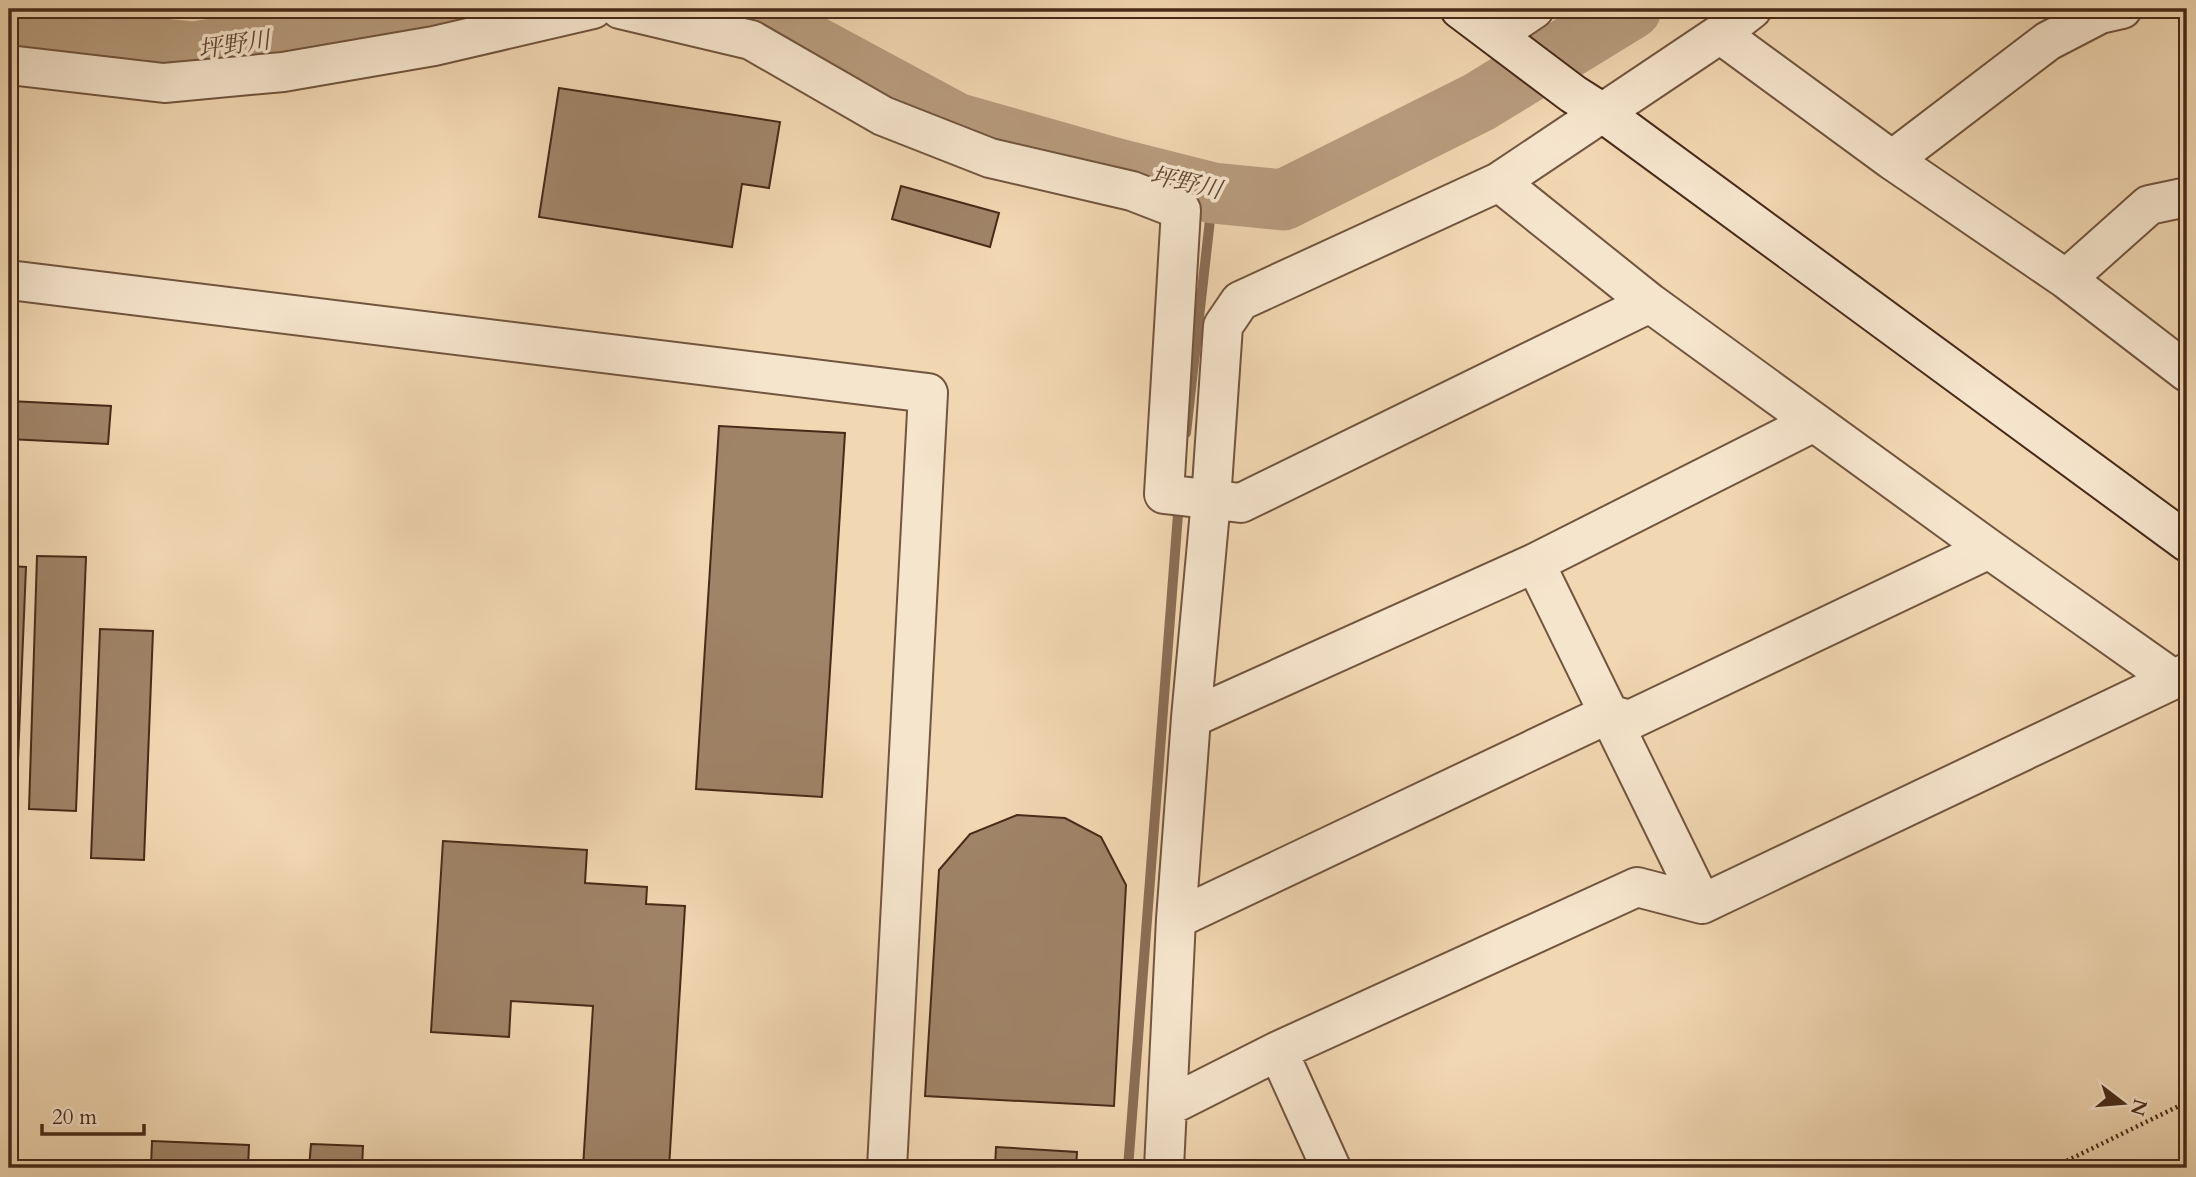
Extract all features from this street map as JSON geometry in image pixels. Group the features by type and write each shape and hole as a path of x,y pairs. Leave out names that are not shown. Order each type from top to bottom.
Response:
{"street":[{"path":"9,65 164,83 283,72 435,47 593,9"},
{"path":"620,9 751,40 883,116 989,158 1132,191 1181,210 1164,494 1241,503 1650,303"},
{"path":"1460,9 2187,542"},
{"path":"1507,43 1534,9"},
{"path":"1164,1168 1176,919 1191,718 1212,500 1223,326 1240,301 1499,182 1588,104 1720,34 1752,9"},
{"path":"1892,160 2048,41 2100,14 2122,9"},
{"path":"1720,34 1892,160 2066,279 2187,372"},
{"path":"1499,182 1650,303 1989,550 2180,676"},
{"path":"2066,279 2150,205 2187,197"},
{"path":"9,280 928,393 887,1168"},
{"path":"1191,718 1535,563 1814,422"},
{"path":"1176,919 1608,714 1630,720 1989,550"},
{"path":"1535,563 1702,904"},
{"path":"1167,1107 1278,1051 1637,887 1702,904 2180,676"},
{"path":"1278,1051 1332,1168"}],"path":[{"path":"2052,1168 2187,1102"}],"building":[{"path":"559,88 780,122 769,188 742,184 732,247 539,217"},
{"path":"901,186 999,213 990,247 892,219"},
{"path":"9,401 111,406 108,444 9,439"},
{"path":"719,426 845,433 822,797 696,789"},
{"path":"37,556 86,557 76,811 29,809"},
{"path":"9,566 26,567 14,856 9,856"},
{"path":"100,629 153,631 144,860 91,858"},
{"path":"1017,815 1065,818 1101,837 1126,885 1114,1106 925,1096 939,870 970,834"},
{"path":"443,841 587,850 585,883 647,887 646,904 685,906 669,1168 583,1168 593,1006 511,1001 509,1037 431,1032"},
{"path":"152,1141 249,1145 248,1168 151,1168"},
{"path":"311,1144 363,1146 362,1168 309,1168"},
{"path":"996,1147 1077,1152 1076,1168 995,1168"}],"waterway":[{"name":"坪野川","path":"9,34 194,52 458,9"},
{"name":"坪野川","path":"725,9 759,17 956,123 1213,193 1283,200 1479,102 1631,9"},
{"path":"1186,433 1213,193"},
{"path":"1128,1168 1179,501"}]}
